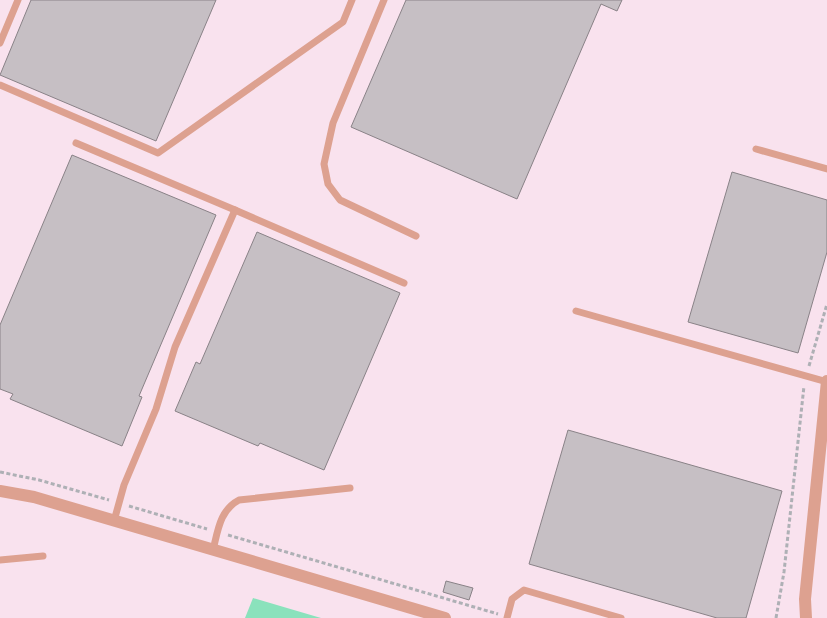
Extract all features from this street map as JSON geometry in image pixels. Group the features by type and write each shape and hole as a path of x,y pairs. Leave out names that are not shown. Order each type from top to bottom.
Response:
{"street":[{"path":"799,618 804,599 827,382"},
{"path":"0,491 34,497 445,618"},
{"path":"804,599 806,618"}],"lane":[{"path":"0,43 18,0"},
{"path":"0,85 158,153 343,22 352,0"},
{"path":"384,0 333,123 324,164 328,184 340,200 416,236"},
{"path":"76,143 404,283"},
{"path":"756,149 827,169"},
{"path":"114,521 119,503 156,409 175,347 235,210"},
{"path":"576,312 827,382"},
{"path":"213,550 223,514 229,505 239,500 350,488"},
{"path":"0,560 43,556"},
{"path":"507,618 512,599 524,590 621,618"}],"path":[{"path":"809,365 827,304"},
{"path":"776,618 784,572 804,385"},
{"path":"0,472 39,480 119,503 507,618"}],"shaded area":[{"path":"0,0 827,0 827,618 0,618"}],"green space":[{"path":"253,598 321,618 245,618"}],"building":[{"path":"31,0 216,0 156,141 0,75"},
{"path":"406,0 622,0 617,11 601,4 517,199 351,127"},
{"path":"72,155 216,215 139,396 142,397 122,446 10,399 13,394 0,389 0,325"},
{"path":"732,172 827,200 827,252 798,353 688,322"},
{"path":"257,232 400,293 324,470 260,443 258,446 175,411 196,362 200,364"},
{"path":"568,430 782,491 746,618 717,618 529,564"},
{"path":"446,581 473,588 469,600 443,592"}]}
